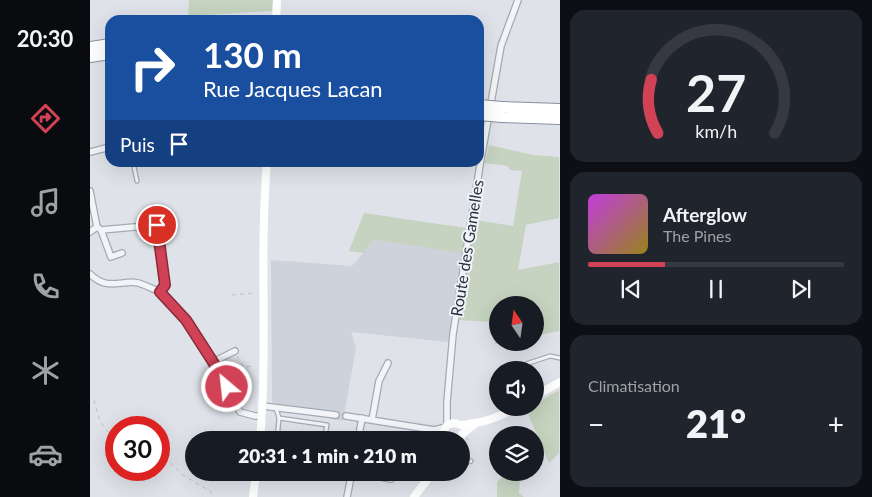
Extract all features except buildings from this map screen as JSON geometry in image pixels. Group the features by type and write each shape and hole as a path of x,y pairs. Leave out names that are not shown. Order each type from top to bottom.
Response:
{"highway":[{"path":"90,47 105,45"},
{"path":"90,57 105,55"},
{"path":"484,107 502,112 560,119"},
{"path":"484,114 560,109"}],"main road":[{"path":"276,15 277,0"},
{"path":"261,431 264,372 263,231 267,167"},
{"path":"544,391 560,382"},
{"path":"448,431 450,424 476,423 496,416"},
{"path":"467,431 476,423"},
{"path":"458,424 463,431"},
{"path":"253,497 255,481"},
{"path":"414,497 426,481"}],"street":[{"name":"Route des Gamelles","path":"484,143 502,46 518,0"},
{"path":"90,152 105,148"},
{"name":"Route des Gamelles","path":"447,431 453,334 480,167"},
{"path":"90,191 99,228 111,257 122,253"},
{"path":"90,232 99,228 157,225 165,285 160,292"},
{"path":"90,274 102,283 119,284 135,282 160,292 186,320 213,362 240,412 262,416"},
{"path":"213,362 234,351"},
{"path":"372,420 379,381 388,363"},
{"path":"263,406 336,415"},
{"path":"447,410 458,424"},
{"path":"346,416 437,431"},
{"path":"360,431 362,418"},
{"path":"347,497 351,481"}],"lane":[{"path":"134,167 137,182"},
{"path":"157,225 161,218"},
{"path":"535,361 550,356 560,358"},
{"path":"276,407 279,418 278,431"},
{"path":"279,418 327,425 326,431"}],"path":[{"path":"232,295 264,292"},
{"path":"234,351 243,366 252,366"},
{"path":"94,400 101,424 105,428"},
{"path":"170,463 182,475 210,491 214,497"}],"shaded area":[{"path":"374,240 464,253 448,342 351,332 356,348 343,421 272,402 271,260 352,266"}],"green space":[{"path":"189,0 273,0 272,11 188,15"},
{"path":"489,145 533,155 559,157 559,218 526,225 518,270 559,262 559,331 544,334 544,296 489,296 489,322 458,320 469,254 374,240 363,253 349,251 364,213 473,229 475,220 513,226 522,171 510,170 508,166 485,163"},
{"path":"559,390 559,453 549,463 544,451 544,426 533,426 529,416 544,416 544,399"},
{"path":"520,481 519,493 524,497 497,497 497,482"}],"route":[{"path":"157,225 165,285 160,292 186,320 227,387"}]}
